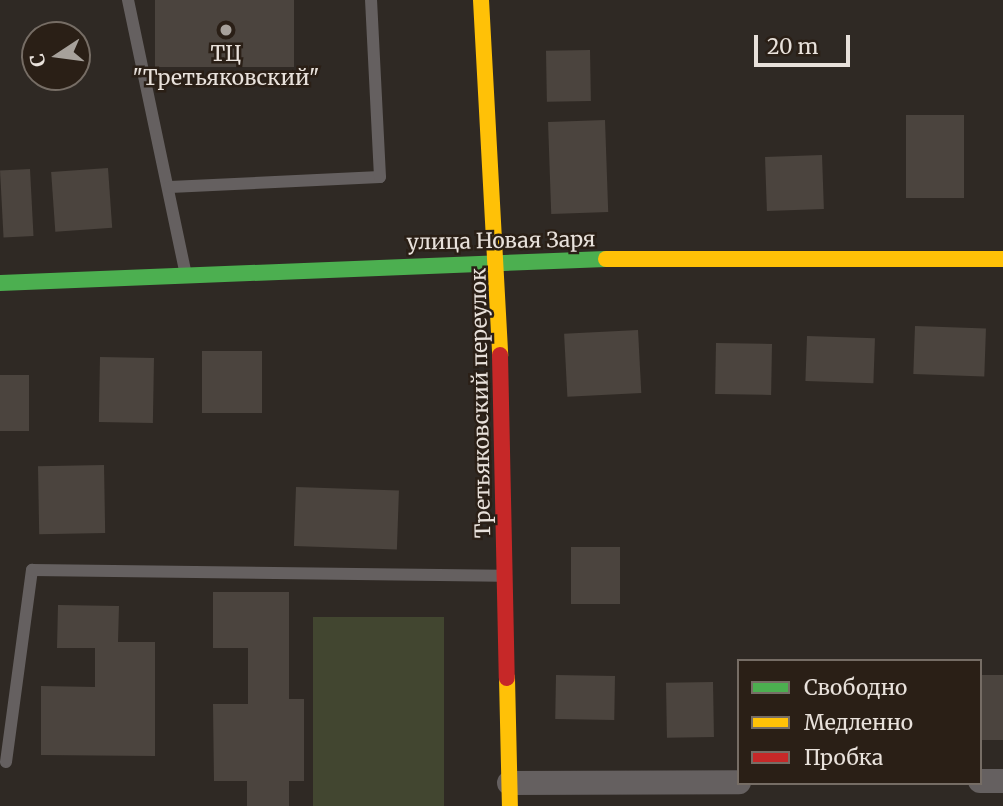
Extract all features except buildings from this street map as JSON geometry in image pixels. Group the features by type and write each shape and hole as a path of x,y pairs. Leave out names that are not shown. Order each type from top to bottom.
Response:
{"main road":[{"name":"Третьяковский переулок","path":"481,0 498,259 510,794"},
{"name":"улица Новая Заря","path":"0,283 498,259 1003,259"}],"street":[{"path":"982,781 1003,781"},
{"path":"510,794 737,782"}],"lane":[{"path":"128,0 170,187 186,275"},
{"path":"170,187 380,177 372,0"},
{"path":"6,762 32,570 505,576"}],"green space":[{"path":"313,617 444,617 444,806 313,806"}],"traffic: fast":[{"path":"0,283 606,259"}],"traffic: slow":[{"path":"481,0 500,355"},
{"path":"606,259 1003,259"},
{"path":"507,678 510,806"}],"traffic: jam":[{"path":"500,355 507,678"}],"place":[{"name":"ТЦ \"Третьяковский\"","path":"226,30"}]}
